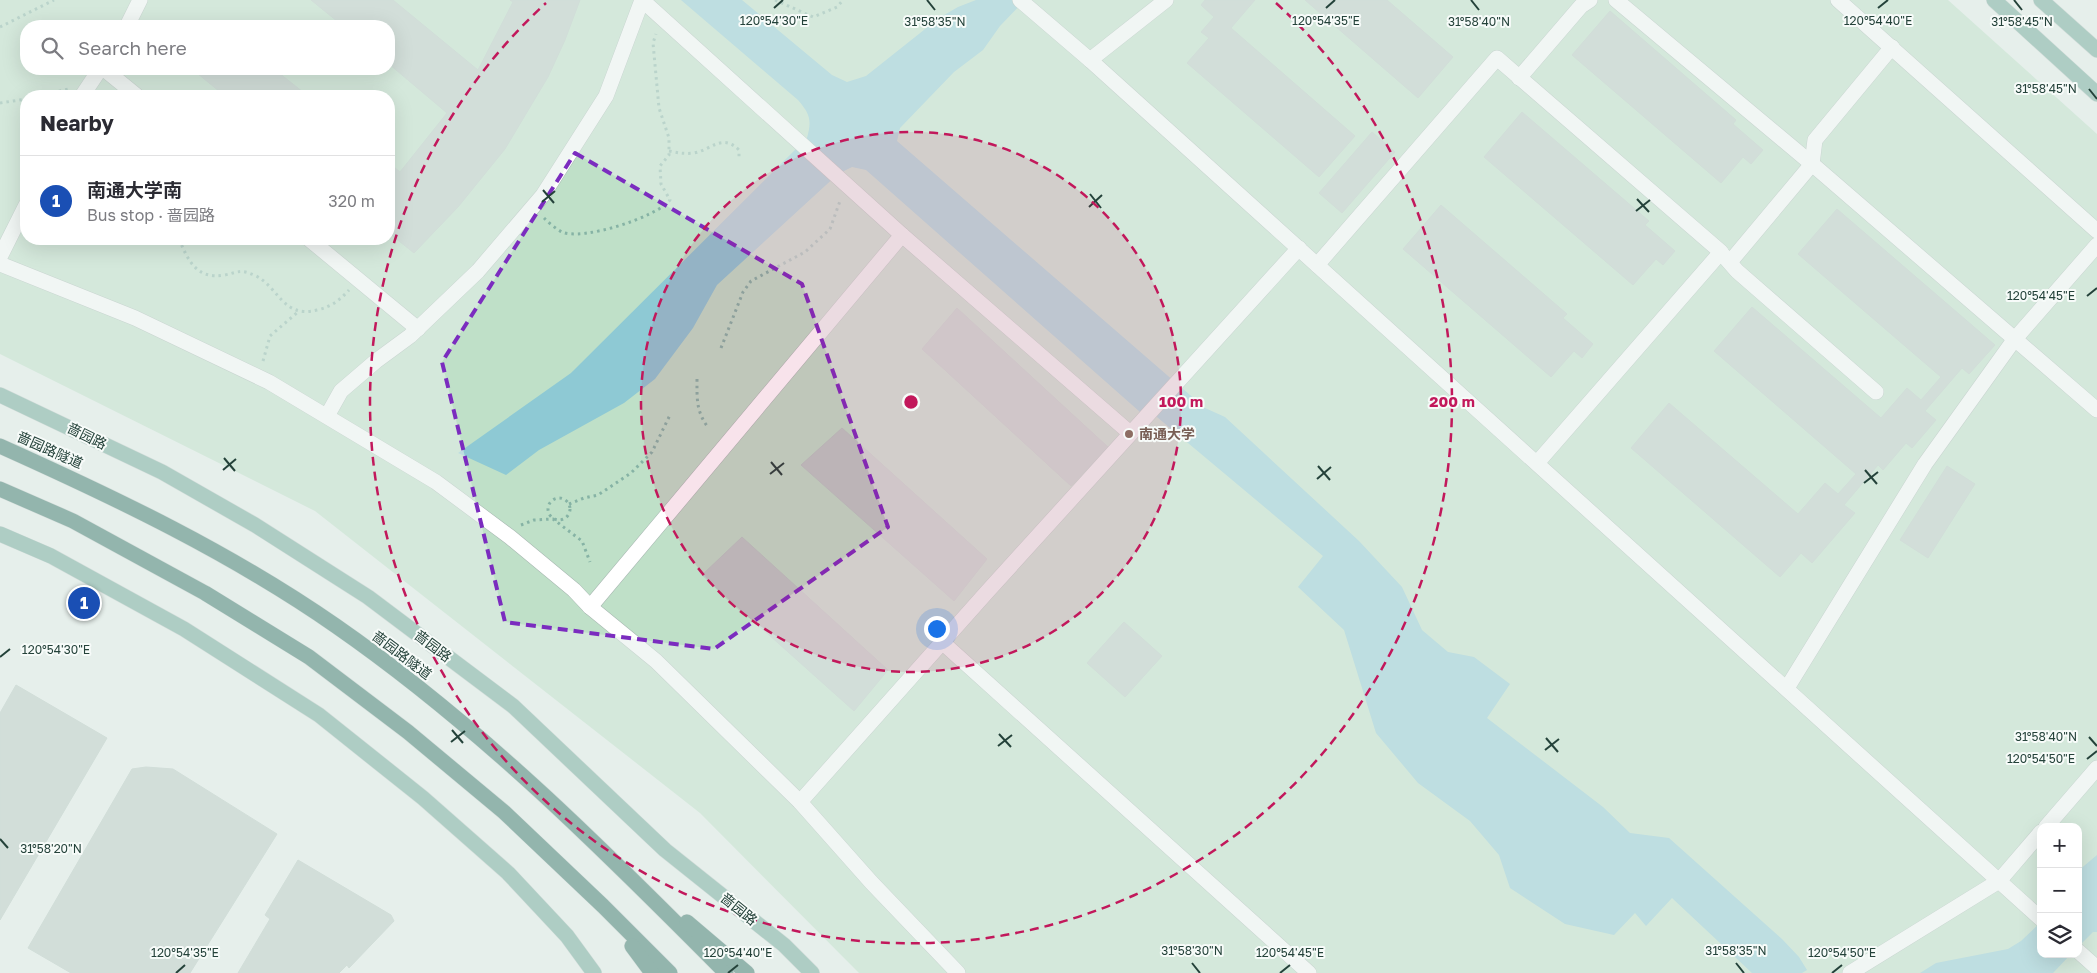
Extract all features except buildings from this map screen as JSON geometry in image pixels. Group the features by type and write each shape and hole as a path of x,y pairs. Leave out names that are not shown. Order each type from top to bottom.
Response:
{"highway":[{"name":"啬园路隧道","path":"0,446 92,487 212,548 335,626 431,697 521,773 599,846 726,973"},
{"path":"0,489 74,521 179,579 309,657 408,732 504,812 670,973"},
{"path":"599,846 747,973"},
{"path":"603,906 652,973"}],"main road":[{"path":"1994,0 2097,94"},
{"path":"2041,0 2097,50"},
{"name":"啬园路","path":"0,395 162,472 255,526 368,597 513,706 665,850 784,945 812,973"},
{"path":"0,534 51,556 184,629 319,715 423,798 508,873 567,936 594,973"}],"street":[{"path":"130,20 140,0"},
{"path":"327,416 341,391 418,328 478,271 543,194 606,96 642,0 902,235 1130,433"},
{"path":"1090,60 1166,0"},
{"path":"1519,78 1581,6 1590,0"},
{"path":"1616,0 1812,164 2097,410"},
{"path":"1838,0 2097,231"},
{"path":"1025,4 1090,60 1787,688 2037,916"},
{"path":"1537,463 1812,164 1815,140 1892,47"},
{"path":"1317,265 1497,58 1876,392"},
{"path":"87,90 98,75"},
{"path":"110,75 129,90"},
{"path":"0,257 20,217"},
{"path":"590,607 902,235"},
{"path":"316,245 418,328"},
{"path":"1787,688 1925,464 2014,340 2097,246"},
{"path":"800,802 1298,248"},
{"path":"0,264 136,318 259,377 436,482 510,537 574,590 590,607 656,661 800,802 871,882 958,973"},
{"path":"942,642 1309,973"},
{"path":"2049,823 2097,768"},
{"path":"1850,973 1999,881 2037,837"},
{"path":"2082,955 2097,968"}],"path":[{"path":"0,27 54,0"},
{"path":"776,0 813,17 837,7 843,0"},
{"path":"531,209 563,233 590,233 639,220 666,205 670,200 661,184 660,166 670,155 669,138 659,108 653,44 660,17"},
{"path":"61,90 72,87 76,90"},
{"path":"0,103 20,100"},
{"path":"669,151 683,154 696,153 720,142 733,144 739,150 739,158"},
{"path":"721,348 743,292 751,281 805,252 830,229 843,181"},
{"path":"182,245 189,263 203,273 224,275 240,270 257,276 288,306 304,314 324,309 340,300 359,280"},
{"path":"259,377 270,336 299,311"},
{"path":"697,379 696,402 700,415 707,426"},
{"path":"569,504 598,495 631,473 652,452 670,415"},
{"path":"510,537 523,523 553,519 559,521 565,519 570,514 569,504 562,498 555,498 550,502 547,508 548,514 553,519 582,542 590,562"}],"highlighted area":[{"path":"575,153 802,284 888,527 714,649 505,622 442,362"}],"green space":[{"name":"南通大学","path":"0,0 1948,0 2097,134 2097,973 859,973 700,813 315,511 0,354"}],"water":[{"path":"681,0 742,0 832,75 847,82 866,76 939,18 958,7 976,0 1025,0 1000,26 983,50 954,72 900,128 897,141 1205,408 1225,417 1359,541 1402,587 1422,630 1448,652 1474,657 1510,684 1487,718 1603,807 1630,833 1669,838 1782,939 1799,957 1807,970 1802,973 1752,973 1672,898 1646,926 1635,913 1614,935 1565,924 1510,888 1499,855 1470,821 1418,783 1376,733 1344,630 1298,587 1323,556 1145,407 1140,412 866,170 852,167 838,174 717,285 693,328 655,379 624,403 539,450 506,475 458,453 571,373 807,138 810,122 805,109 798,100"},
{"path":"2097,855 2097,932 2093,932 2082,943 2082,868"},
{"path":"2037,926 2037,958 2067,958 2053,973 1920,973 1936,963 2008,949 2021,941"}],"place":[{"name":"南通大学","path":"1129,434"},
{"name":"南通大学南","path":"84,603"}]}
